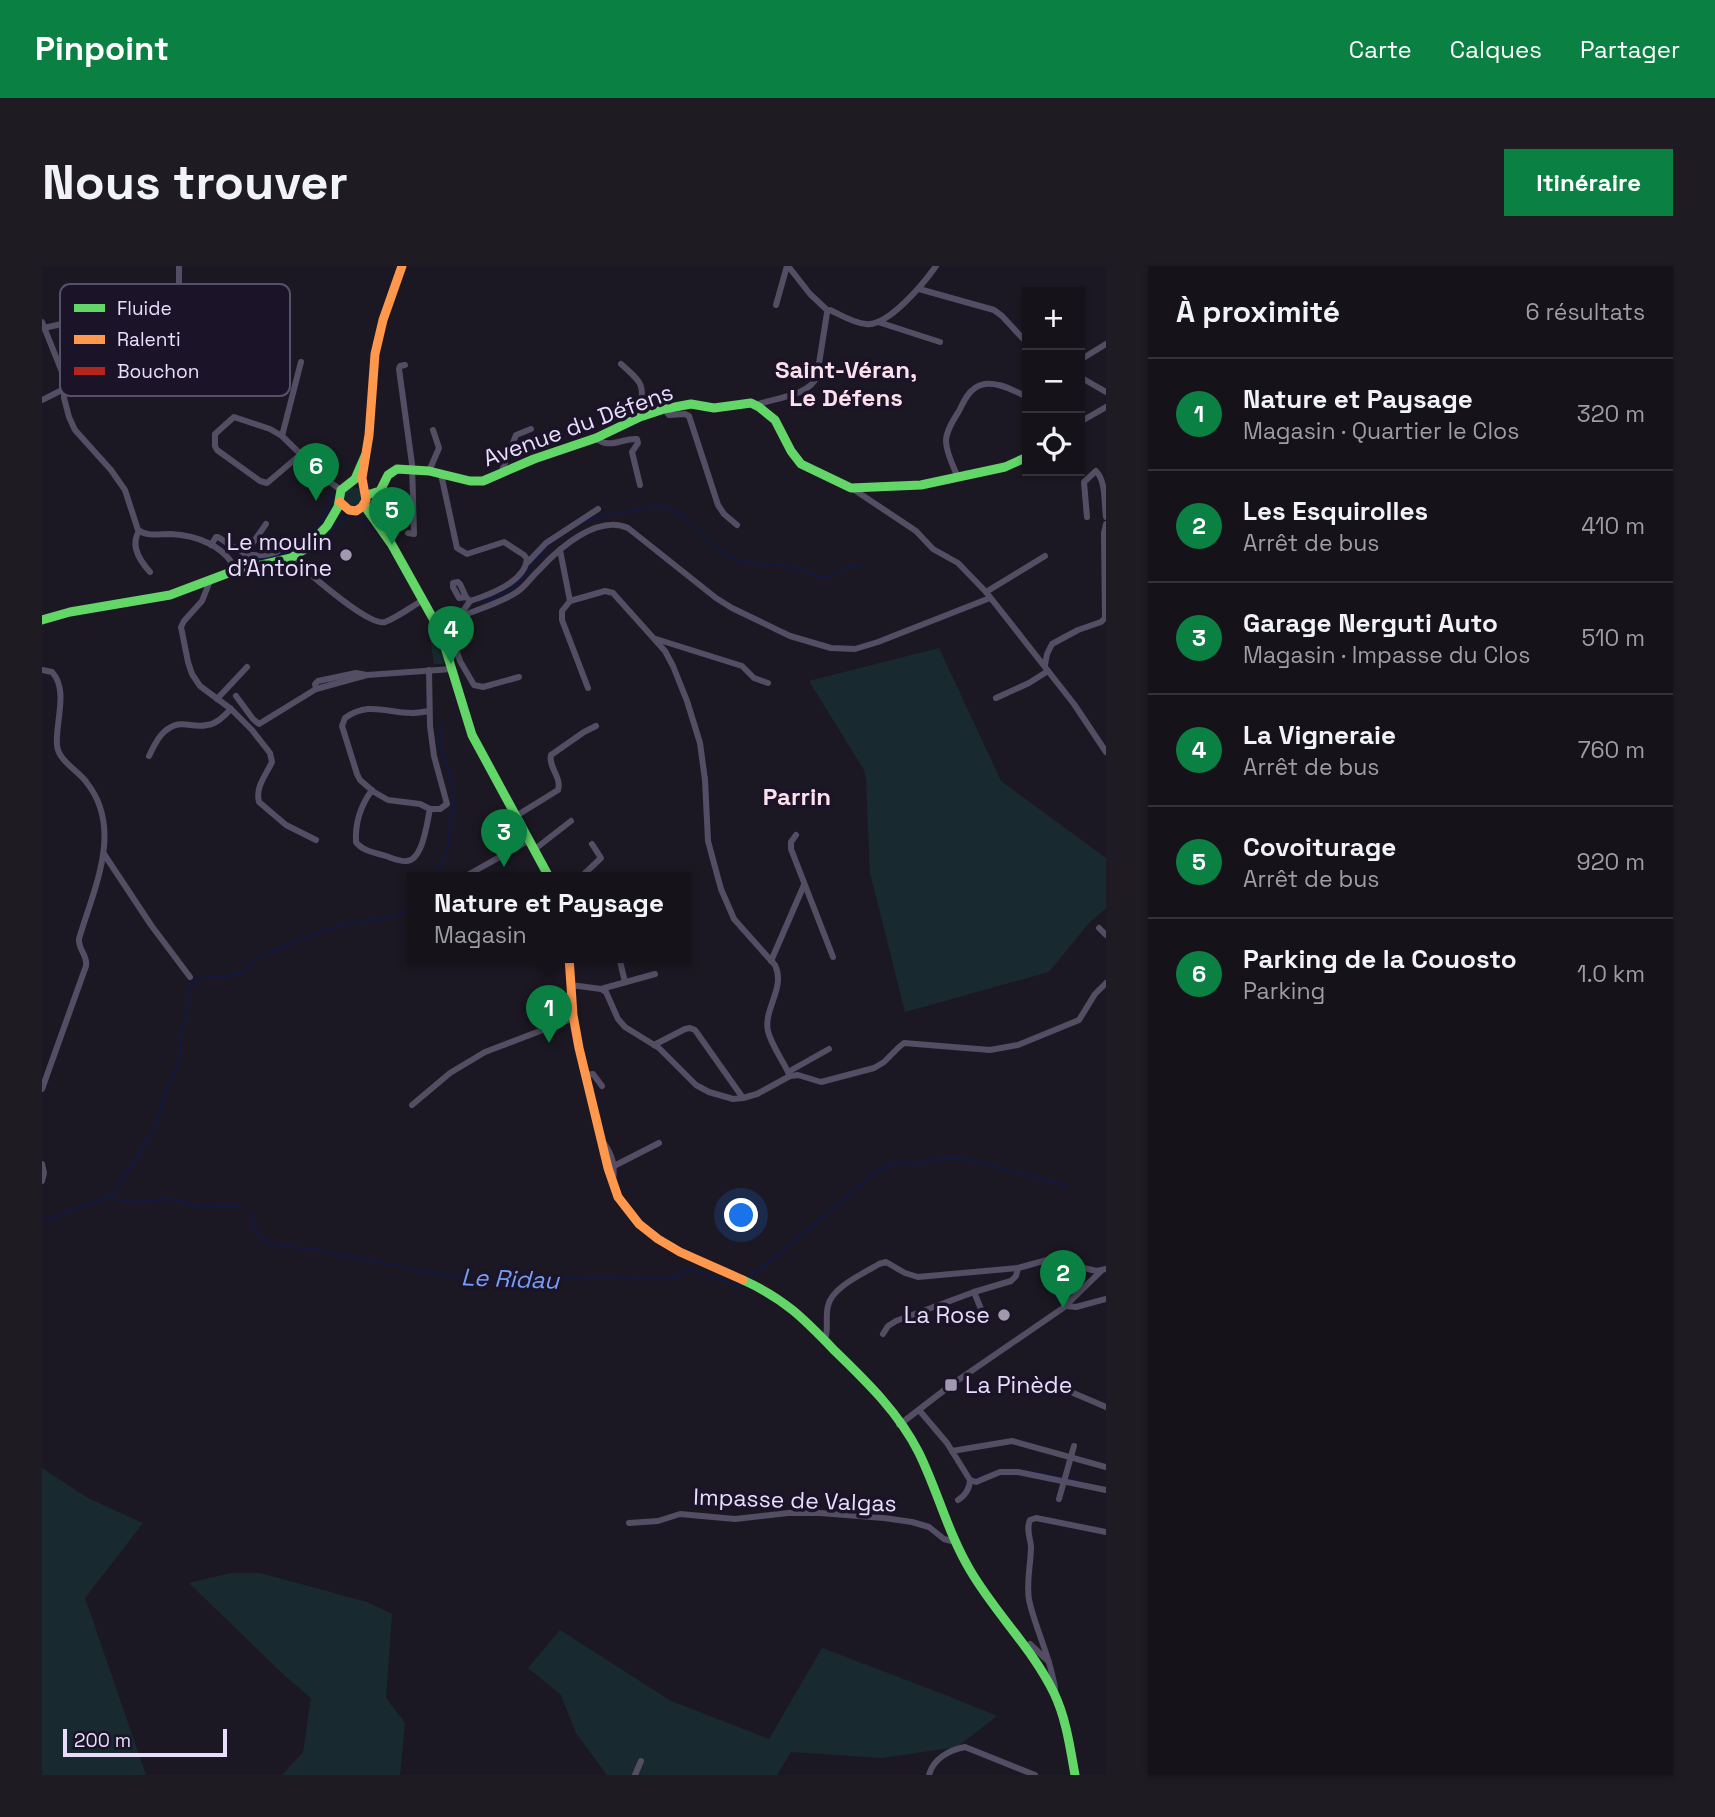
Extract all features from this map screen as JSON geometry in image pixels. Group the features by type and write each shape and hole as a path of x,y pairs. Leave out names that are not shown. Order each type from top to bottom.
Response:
{"main road":[{"path":"402,266 377,341 362,480 368,511 392,545 423,600 444,628 452,669 472,735 547,872"},
{"name":"Avenue du Défens","path":"412,469 478,482 596,439 640,417 664,410 691,404 714,408 738,404 756,405"},
{"path":"756,405 775,420 801,464 851,488 913,486 1005,467 1022,459"},
{"path":"42,621 70,612 170,596 236,571 291,558 305,549 327,526 337,510 341,490 365,468"},
{"path":"327,526 352,510 365,495 380,491 392,471 412,469"},
{"path":"350,483 357,484 365,495"},
{"path":"340,502 381,530"},
{"path":"569,963 574,1018 585,1075 618,1198 628,1213 673,1250 757,1287 801,1314 867,1382 918,1451 969,1570 986,1598 1027,1646 1043,1672 1055,1695 1075,1775"},
{"path":"839,1355 901,1428"}],"street":[{"path":"179,266 179,284"},
{"path":"776,305 788,266"},
{"path":"788,266 810,294 828,310 869,325 891,313 919,289 936,266"},
{"path":"919,289 998,312 1022,338"},
{"path":"756,405 801,391 813,384 817,376 828,310"},
{"path":"878,322 940,342"},
{"path":"43,326 60,367"},
{"path":"1085,357 1106,344"},
{"path":"282,436 301,362"},
{"path":"621,363 641,384 640,417"},
{"path":"405,365 399,369 412,469 414,534 408,533"},
{"path":"1085,380 1106,392"},
{"path":"958,478 947,449 946,438 955,417 972,391 979,386 991,384 1022,395"},
{"path":"42,400 60,390"},
{"path":"65,396 67,411 75,430 100,457 127,496 139,531 135,538 137,552 150,572"},
{"path":"1085,419 1106,407"},
{"path":"664,410 669,415 689,416 718,505 724,514 737,524"},
{"path":"300,455 269,483 263,483 216,448 215,434 235,417 270,429 282,436 341,490"},
{"path":"501,473 516,435 531,429"},
{"path":"429,471 439,448 433,430"},
{"path":"596,439 607,445 634,438 638,440 632,452 640,485"},
{"path":"1087,517 1084,482 1096,471 1103,485 1106,517"},
{"path":"441,474 457,548 467,554 504,542 526,557 527,563"},
{"path":"851,488 916,531 933,549 958,563 988,595 1046,668 1106,752"},
{"path":"459,617 465,599 503,589 546,543 598,509"},
{"path":"245,554 266,524"},
{"path":"519,677 483,687 475,686 444,628 459,617 517,592 551,557 595,527 611,524 624,526 732,608 790,636 840,649 855,649 878,642 988,595 1045,556"},
{"path":"996,698 1029,683 1046,668 1047,654 1052,644 1105,618 1106,524"},
{"path":"139,531 147,534 194,537 211,545 232,562 236,571"},
{"path":"211,545 218,537 251,555 274,553 287,541"},
{"path":"561,550 570,601"},
{"path":"291,558 359,613 376,621 384,622 423,600"},
{"path":"210,581 202,601 184,621 181,629 192,674 201,686 252,730 271,757 271,766 258,788 259,802 286,825 316,840"},
{"path":"588,688 562,620 562,611 570,601 605,591 611,592 654,639 673,666 697,729 704,766 708,841 721,889 734,919 778,972 767,1029 789,1074"},
{"path":"654,639 742,666 754,678 768,683"},
{"path":"217,699 247,667"},
{"path":"236,696 259,724 316,689 367,676 452,669"},
{"path":"42,670 52,672 59,682 61,694 57,749 87,783 100,806 104,854 79,942 87,959 86,967 42,1089"},
{"path":"429,670 429,711 435,756 447,804 443,808 430,809 420,804 388,800 372,790 356,774 342,726 342,721 351,713 364,709 412,713 429,711"},
{"path":"149,756 161,735 171,727 182,723 199,726 212,724 230,709"},
{"path":"516,816 558,790 559,782 549,760 551,755 596,726"},
{"path":"372,790 362,806 356,834 356,842 362,848 402,861 414,859 419,851 430,809"},
{"path":"474,872 532,844 571,821"},
{"path":"796,835 791,846 833,957"},
{"path":"586,872 601,858 592,844"},
{"path":"104,854 151,925 190,977"},
{"path":"771,961 804,885"},
{"path":"1099,928 1106,935"},
{"path":"620,963 625,982"},
{"path":"571,985 601,989 655,974"},
{"path":"789,1074 821,1082 874,1068 904,1043 990,1050 1018,1045 1079,1020 1095,993 1106,984"},
{"path":"601,989 609,994 621,1024 667,1055 696,1085 728,1097 743,1098 763,1092 829,1048"},
{"path":"412,1105 450,1073 485,1052 574,1018"},
{"path":"654,1045 690,1028 695,1030 743,1098"},
{"path":"585,1075 593,1074 602,1086"},
{"path":"600,1138 607,1147 614,1166 612,1183"},
{"path":"614,1166 659,1143"},
{"path":"42,1164 42,1181"},
{"path":"825,1339 827,1310 831,1298 840,1288 886,1262 918,1277 1018,1268 1047,1260 1104,1270"},
{"path":"883,1334 891,1323 1013,1280 1018,1268"},
{"path":"901,1428 919,1409 1066,1306 1104,1270"},
{"path":"974,1292 981,1309"},
{"path":"1066,1306 1074,1307 1106,1299"},
{"path":"1071,1392 1106,1406"},
{"path":"919,1409 935,1427 970,1480 964,1496 958,1500"},
{"path":"952,1451 1012,1441 1106,1467"},
{"path":"1059,1499 1074,1446"},
{"path":"970,1480 976,1482 995,1473 1012,1471 1106,1490"},
{"name":"Impasse de Valgas","path":"629,1523 653,1522 680,1514 735,1519 788,1513 820,1513 912,1522 929,1527 944,1539 955,1542"},
{"path":"1055,1695 1049,1662 1028,1595 1031,1550 1029,1522 1034,1518 1043,1519 1106,1532"},
{"path":"1038,1632 1034,1641 1027,1646 1049,1662"},
{"path":"929,1775 932,1765 937,1761 965,1747 1035,1775"},
{"path":"635,1775 642,1761"}],"shaded area":[{"path":"353,487 360,490 363,497 360,504 353,507 346,504 343,497 346,490"},
{"path":"438,636 448,658 442,664 434,664 430,637"},
{"path":"939,648 1001,781 1106,858 1106,908 1090,922 1049,972 905,1012 870,873 864,770 809,681"},
{"path":"42,1468 88,1498 143,1523 85,1598 146,1775 42,1775"},
{"path":"231,1573 260,1573 367,1602 392,1614 386,1698 405,1723 400,1775 282,1775 303,1752 311,1698 189,1583"},
{"path":"560,1630 671,1701 769,1739 822,1648 997,1716 957,1747 882,1758 791,1752 777,1775 607,1775 576,1733 561,1695 528,1668"}],"waterway":[{"path":"218,543 245,559 270,558 291,551 312,534 327,512 331,499 330,491"},
{"path":"580,524 595,517 660,506 686,518 720,551 739,561 784,565 825,577 861,564"},
{"path":"323,540 345,517 358,518 372,529"},
{"path":"482,602 497,597 517,584 555,540"},
{"path":"435,872 444,858 449,842 454,804 454,792 440,740 440,725"},
{"path":"110,1196 156,1126 164,1095 181,1054 180,1032 185,1023 190,986 198,978 241,973 260,957 310,935 346,924 396,916 407,908"},
{"name":"Le Ridau","path":"750,1278 878,1171 895,1163 966,1159 1065,1185"},
{"name":"Le Ridau","path":"42,1222 110,1196 112,1199 140,1202 164,1199 205,1207 240,1206"},
{"name":"Le Ridau","path":"248,1211 258,1234 273,1244 481,1282 602,1277 674,1279 684,1271 691,1270 739,1286 743,1284"},
{"path":"1026,1471 1057,1476"},
{"path":"972,1477 983,1476"},
{"path":"1070,1478 1078,1481"}],"traffic: fast":[{"path":"367,495 380,491 388,475 397,469 429,471 470,481 483,481 534,459 596,438 640,417 691,404 714,408 751,403 759,407 775,420 801,464 851,488 921,485 1005,467 1022,459"},
{"path":"42,620 70,612 170,595 231,572 291,558 305,549 327,526 338,507 341,490 355,479 365,456"},
{"path":"365,504 392,545 440,631 472,735 546,872"},
{"path":"743,1280 782,1302 803,1319 870,1386 911,1438 955,1542 970,1570 1035,1661 1054,1693 1065,1723 1075,1775"}],"traffic: slow":[{"path":"340,502 349,510 356,511 366,500 362,478 369,435 375,354 383,320 402,266"},
{"path":"569,963 573,1015 579,1048 608,1168 618,1197 639,1224 658,1239 680,1252 743,1280"}],"place":[{"name":"Parking de la Couosto","path":"316,501"},
{"name":"Covoiturage","path":"392,545"},
{"name":"Le moulin d'Antoine","path":"346,555"},
{"name":"La Vigneraie","path":"451,664"},
{"name":"Garage Nerguti Auto","path":"504,867"},
{"name":"Nature et Paysage","path":"549,1043"},
{"name":"Les Esquirolles","path":"1063,1308"},
{"name":"La Rose","path":"1004,1315"},
{"name":"La Pinède","path":"951,1385"}],"district":[{"name":"Saint-Véran, Le Défens","path":"846,384"},
{"name":"Parrin","path":"797,797"}]}
